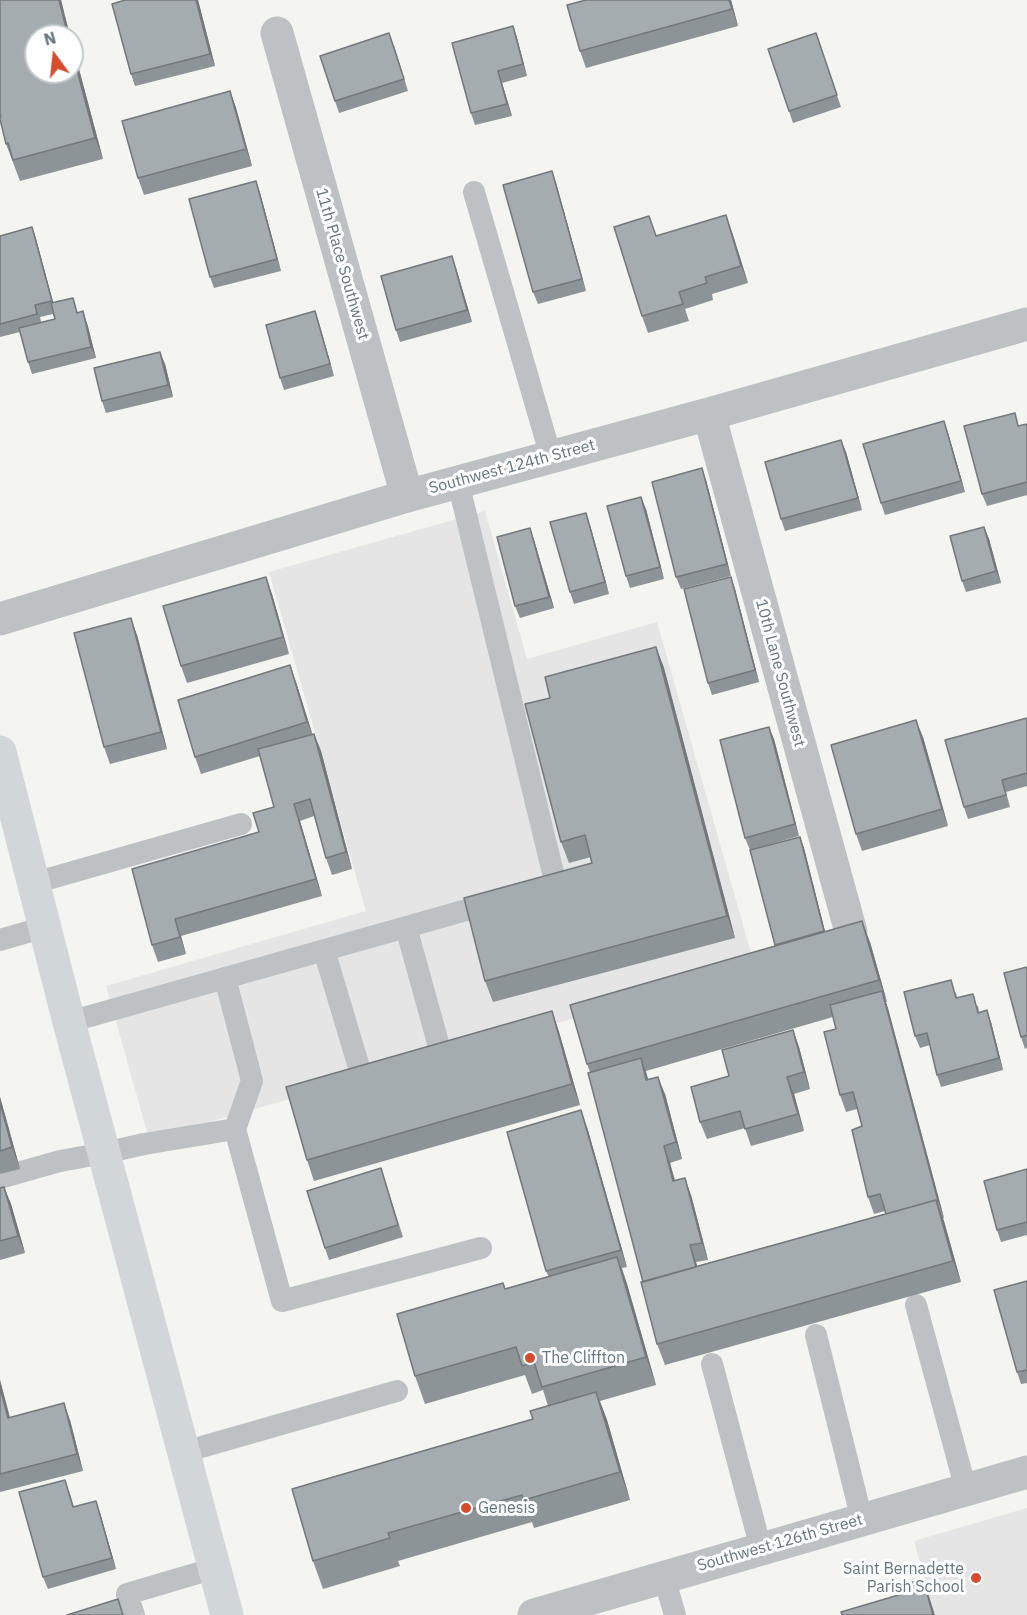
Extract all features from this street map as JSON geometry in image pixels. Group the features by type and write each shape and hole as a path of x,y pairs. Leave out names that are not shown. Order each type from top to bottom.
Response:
{"main road":[{"path":"0,752 69,1022 227,1615"}],"street":[{"name":"11th Place Southwest","path":"277,33 407,496"},
{"name":"Southwest 124th Street","path":"0,619 407,496 1027,324"},
{"name":"10th Lane Southwest","path":"709,414 851,932"},
{"name":"Southwest 126th Street","path":"534,1615 1027,1472"}],"lane":[{"path":"474,192 551,457"},
{"path":"69,1022 556,885 458,482"},
{"path":"34,883 241,824"},
{"path":"0,940 45,927"},
{"path":"406,927 438,1043"},
{"path":"324,950 358,1064"},
{"path":"225,978 252,1081 235,1129 282,1301 481,1248"},
{"path":"0,1178 60,1161 235,1129"},
{"path":"916,1305 966,1490"},
{"path":"816,1335 862,1520"},
{"path":"712,1364 761,1549"},
{"path":"184,1452 397,1391"},
{"path":"134,1615 127,1594 215,1568"},
{"path":"663,1577 675,1615"}],"shaded area":[{"path":"485,511 527,659 657,622 755,967 149,1139 106,986 366,911 269,572"},
{"name":"Saint Bernadette Parish School","path":"1027,1508 1027,1615 935,1615 914,1541"}],"building":[{"path":"0,0 59,0 65,24 24,24 24,84 81,84 95,138 13,160 8,143 6,144 0,113"},
{"path":"125,0 196,0 210,54 131,74 112,4"},
{"path":"586,0 729,0 732,9 580,51 567,5"},
{"path":"513,26 523,64 498,71 507,104 471,113 452,43"},
{"path":"389,33 404,79 335,101 320,56"},
{"path":"816,33 837,95 789,111 768,49"},
{"path":"230,91 246,149 138,178 122,121"},
{"path":"552,171 582,279 533,292 503,185"},
{"path":"256,181 277,259 210,277 189,199"},
{"path":"726,215 741,266 705,277 707,283 679,292 683,304 642,316 614,227 649,216 656,236"},
{"path":"32,227 52,301 35,305 37,314 0,324 0,236"},
{"path":"452,256 467,310 396,330 381,276"},
{"path":"73,298 77,313 83,311 91,347 28,362 19,328 55,319 51,303"},
{"path":"315,311 330,364 280,378 266,325"},
{"path":"160,352 168,385 102,401 94,368"},
{"path":"1015,413 1018,426 1027,424 1027,482 982,494 964,426"},
{"path":"944,421 961,481 881,503 863,444"},
{"path":"841,440 858,498 781,519 765,462"},
{"path":"702,468 727,564 676,577 652,482"},
{"path":"641,497 660,567 626,576 607,506"},
{"path":"586,513 605,582 570,592 550,522"},
{"path":"984,527 996,571 962,581 950,536"},
{"path":"530,528 549,597 515,606 497,537"},
{"path":"266,577 283,637 181,666 163,606"},
{"path":"731,577 755,670 708,683 684,589"},
{"path":"131,618 161,732 104,747 74,633"},
{"path":"656,647 727,916 485,981 464,898 592,863 585,835 561,842 525,704 550,698 545,677"},
{"path":"290,665 307,722 195,757 178,700"},
{"path":"1027,718 1027,773 1002,780 1006,795 964,807 945,740"},
{"path":"916,720 942,809 856,834 831,745"},
{"path":"769,727 795,824 745,838 720,740"},
{"path":"314,734 346,852 326,858 310,799 294,804 316,879 175,919 180,937 152,945 132,869 259,832 253,813 274,807 258,749"},
{"path":"800,837 824,931 775,945 750,850"},
{"path":"862,921 879,980 587,1064 570,1005"},
{"path":"1027,967 1027,1035 1021,1037 1004,973"},
{"path":"951,980 956,998 973,994 978,1013 987,1010 999,1058 937,1075 927,1033 915,1036 904,992"},
{"path":"882,991 938,1201 886,1214 880,1194 868,1197 852,1130 862,1126 853,1092 840,1095 824,1032 836,1029 830,1005"},
{"path":"552,1011 572,1084 307,1160 286,1087"},
{"path":"793,1030 804,1072 787,1077 798,1114 745,1129 740,1111 700,1122 691,1087 729,1076 722,1050"},
{"path":"641,1058 646,1080 658,1077 676,1142 664,1146 673,1181 685,1178 702,1243 690,1245 696,1267 643,1282 588,1073"},
{"path":"0,1103 12,1147 0,1151"},
{"path":"581,1110 621,1250 546,1271 507,1132"},
{"path":"381,1168 398,1225 325,1248 307,1191"},
{"path":"1027,1169 1027,1222 997,1230 984,1181"},
{"path":"4,1187 18,1236 0,1241 0,1188"},
{"path":"936,1200 953,1261 657,1344 641,1282"},
{"name":"The Cliffton","path":"617,1257 646,1357 542,1387 534,1362 522,1366 516,1347 415,1376 397,1314 503,1283 505,1289"},
{"path":"1027,1281 1027,1370 1017,1372 994,1290"},
{"path":"0,1387 8,1418 64,1403 77,1454 0,1474"},
{"path":"596,1392 620,1472 524,1500 522,1495 388,1533 390,1538 313,1561 292,1489 533,1419 530,1411"},
{"path":"65,1480 73,1507 96,1501 112,1558 43,1577 19,1492"},
{"path":"923,1579 933,1615 842,1615 841,1612 902,1594 900,1586"},
{"path":"118,1599 123,1615 67,1615"}],"place":[{"name":"The Cliffton","path":"530,1358"},
{"name":"Genesis","path":"466,1508"},
{"name":"Saint Bernadette Parish School","path":"976,1578"}]}
